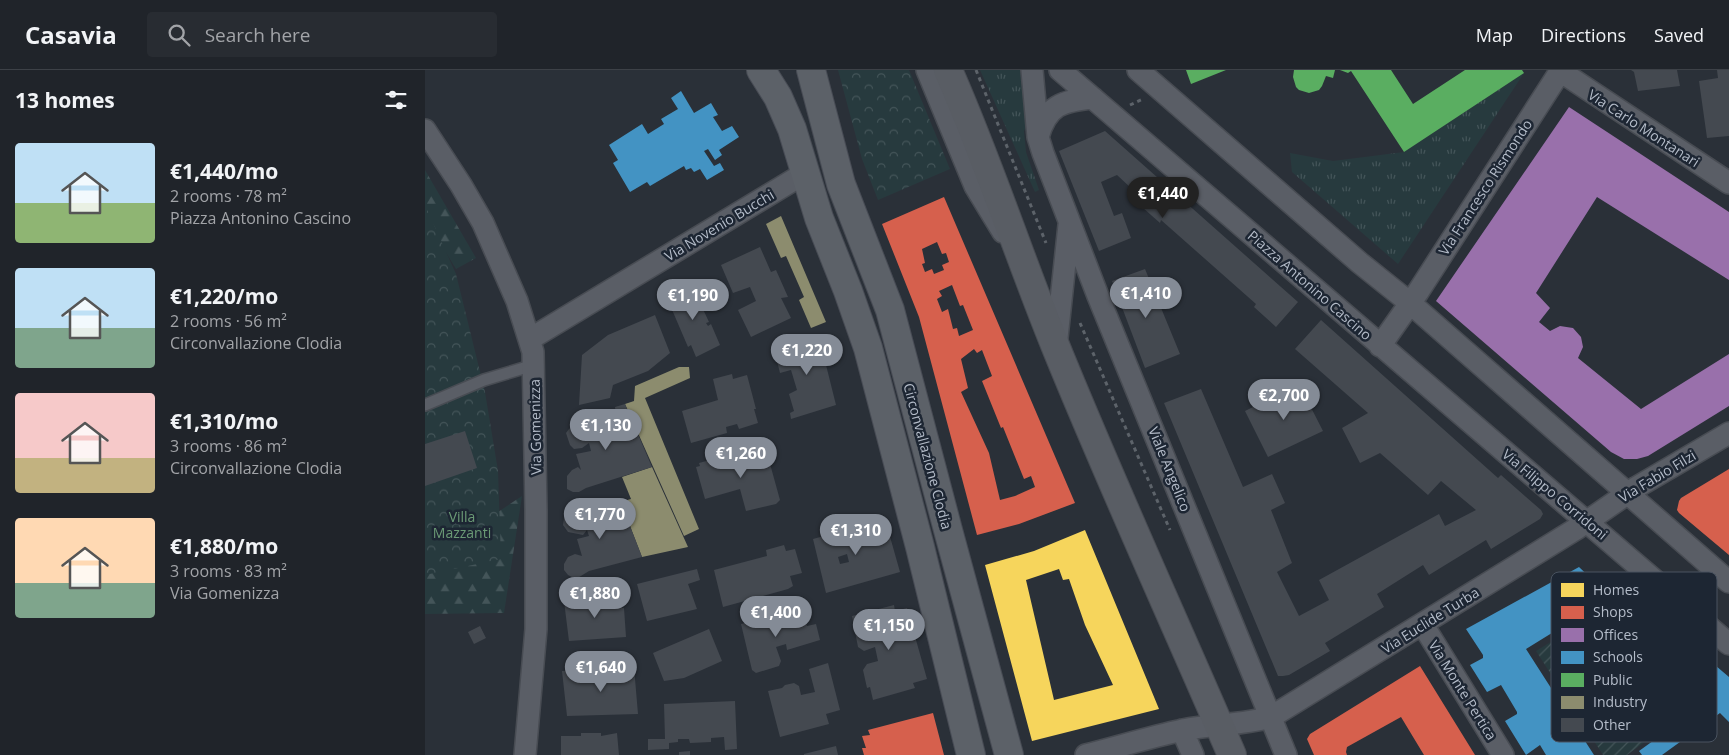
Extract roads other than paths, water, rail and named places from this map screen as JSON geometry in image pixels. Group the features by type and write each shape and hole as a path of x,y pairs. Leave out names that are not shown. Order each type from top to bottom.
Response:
{"main road":[{"name":"Circonvallazione Clodia","path":"761,70 778,97 788,120 822,227 856,313 875,372 971,755"},
{"name":"Circonvallazione Clodia","path":"811,70 834,161 890,310 1009,755"}],"street":[{"path":"927,70 977,166"},
{"name":"Viale Angelico","path":"948,70 977,166 1023,266 1232,755"},
{"name":"Viale Angelico","path":"1032,70 1038,137 1262,720 1286,755"},
{"name":"Piazza Antonino Cascino","path":"1060,70 1380,346 1410,303"},
{"path":"1138,70 1360,263 1410,303 1729,582"},
{"name":"Via Carlo Montanari","path":"1560,71 1729,183"},
{"name":"Via Francesco Rismondo","path":"1410,303 1560,71"},
{"path":"1038,137 1046,117 1053,109 1068,101 1093,98"},
{"name":"Via Gomenizza","path":"425,130 483,223 517,301 530,339 534,365 537,510 536,629 525,755"},
{"name":"Via Novenio Bucchi","path":"530,339 805,173"},
{"name":"Viale Angelico","path":"1056,347 1070,221"},
{"name":"Via Filippo Corridoni","path":"1380,346 1645,572"},
{"name":"Via Fabio Filzi","path":"1587,522 1627,494 1729,434"},
{"name":"Via Euclide Turba","path":"1262,720 1423,625 1587,522"},
{"name":"Via Monte Pertica","path":"1423,625 1503,755"},
{"name":"Via Filippo Corridoni","path":"1717,634 1729,644"},
{"path":"1086,755 1182,730 1262,720"},
{"path":"1182,730 1193,755"}],"lane":[{"path":"425,405 484,380 534,365"}],"park label":[{"name":"Villa Mazzanti","path":"462,524"}]}
